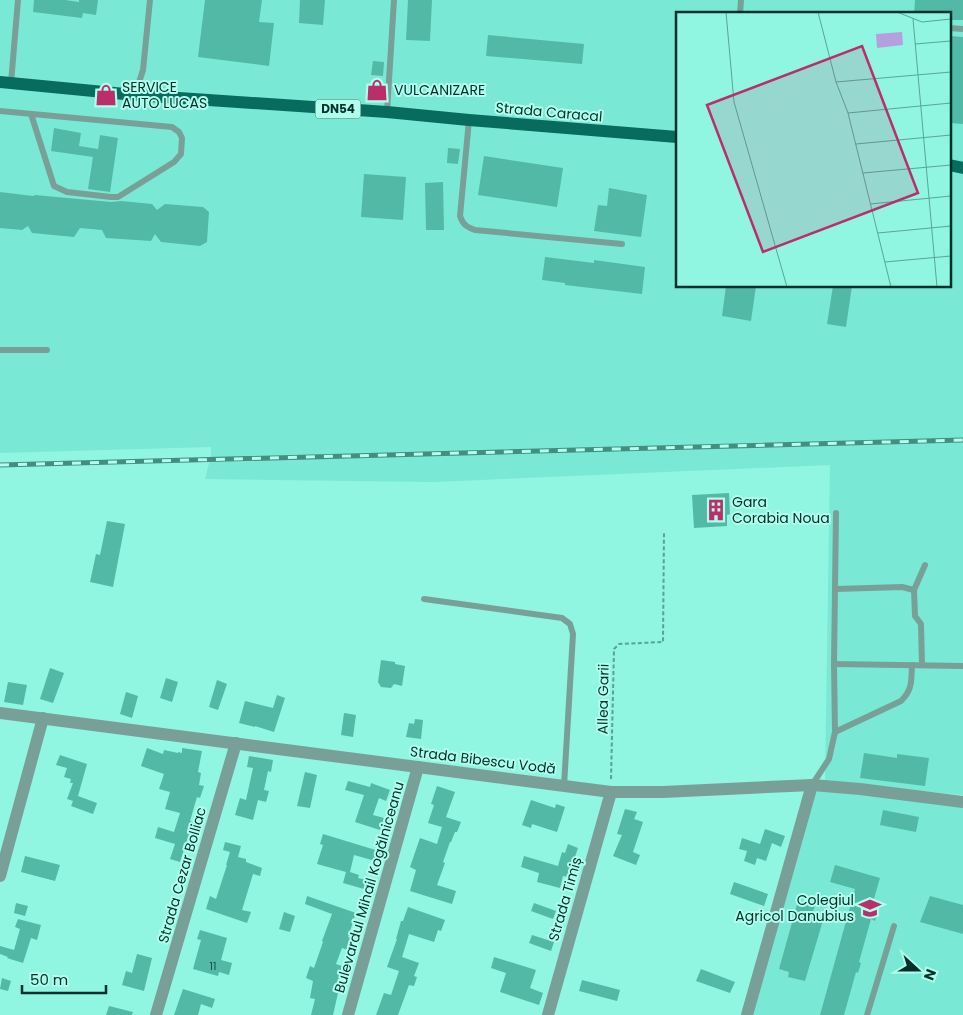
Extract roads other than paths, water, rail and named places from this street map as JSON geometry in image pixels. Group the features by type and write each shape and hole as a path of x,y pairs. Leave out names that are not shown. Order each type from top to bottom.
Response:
{"main road":[{"name":"Strada Caracal","path":"6,83 135,95 387,112 676,137"},
{"path":"950,165 963,168"}],"street":[{"name":"Strada Bibescu Vodă","path":"0,713 611,792 663,792 812,785 860,788 963,802"},
{"path":"0,876 43,718"},
{"name":"Strada Cezar Bolliac","path":"156,1015 236,743"},
{"name":"Bulevardul Mihail Kogălniceanu","path":"348,1015 418,767"},
{"path":"746,1015 812,785"},
{"name":"Strada Timiș","path":"548,1015 611,792"}],"lane":[{"path":"6,83 18,0"},
{"path":"135,95 143,70 150,0"},
{"path":"387,112 394,0"},
{"path":"950,28 963,29"},
{"path":"0,111 172,127 179,132 182,138 181,154 174,162 118,197 67,192 54,186 31,114"},
{"path":"469,120 460,216 462,222 467,227 475,230 622,244"},
{"path":"0,350 47,350"},
{"path":"812,785 829,758 835,732 836,513"},
{"path":"922,665 921,624 914,616 914,590 925,565"},
{"path":"835,590 902,586 914,590"},
{"path":"424,599 562,618 570,624 573,634 564,786"},
{"path":"834,664 963,666"},
{"path":"835,732 901,701 909,693 912,665"},
{"path":"867,1015 894,926"}],"railway":[{"path":"0,465 963,440"}],"place":[{"name":"VULCANIZARE","path":"377,90"},
{"name":"SERVICE AUTO LUCAS","path":"106,95"},
{"name":"Gara Corabia Noua","path":"716,510"},
{"name":"Colegiul Agricol Danubius","path":"870,908"}]}
